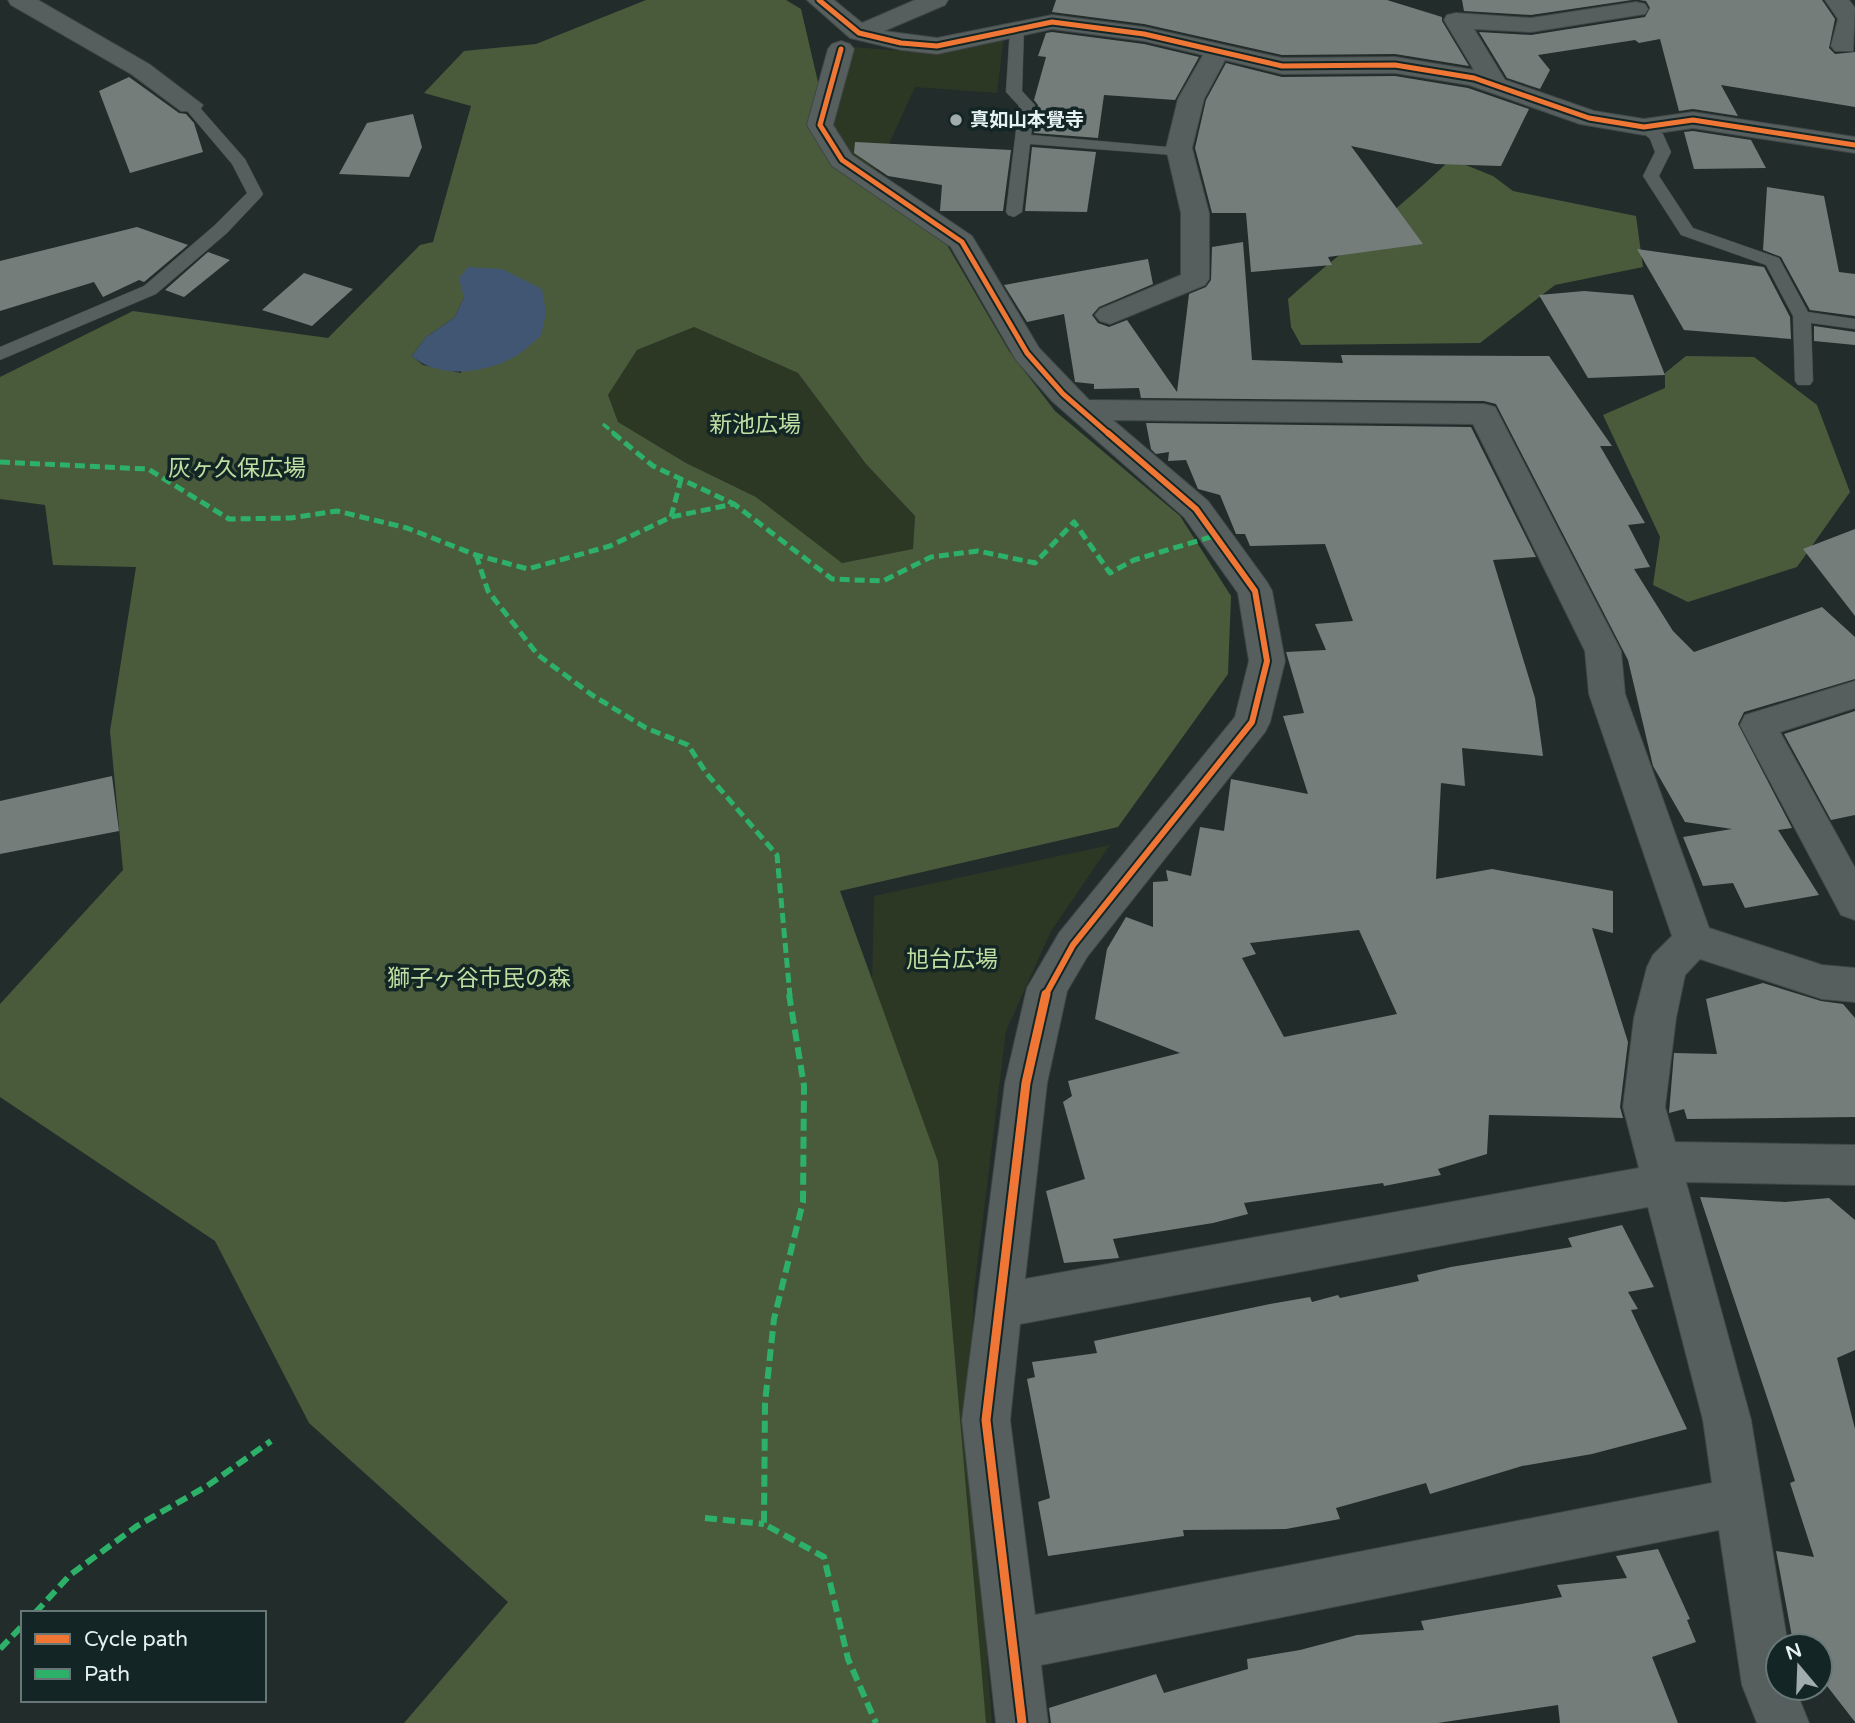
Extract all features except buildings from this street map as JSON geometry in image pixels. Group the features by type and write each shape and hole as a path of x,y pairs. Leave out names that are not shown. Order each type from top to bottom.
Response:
{"street":[{"path":"20,0 139,69 190,105"},
{"path":"819,0 850,41"},
{"path":"936,0 850,41 820,125 842,160 962,242 1027,353 1063,394 1196,509 1255,591 1267,661 1252,722 1073,945 1047,988 1026,1083 986,1420 1022,1723"},
{"path":"1837,0 1850,19 1844,46"},
{"path":"1496,86 1456,20 1531,25 1636,9"},
{"path":"850,41 937,46 1052,22 1144,34 1282,66 1395,65 1474,78 1589,118 1644,127 1693,120 1855,145"},
{"path":"1110,315 1195,279 1195,213 1179,153 1191,99 1217,52"},
{"path":"1084,410 1484,414 1603,651 1607,694 1693,940"},
{"path":"1855,694 1758,725 1855,904"},
{"path":"1693,940 1822,982 1855,985"},
{"path":"1693,940 1667,967 1655,1018 1644,1107 1727,1420 1768,1685 1783,1723"},
{"path":"999,1306 1661,1173 1855,1165"},
{"path":"1013,1645 1739,1502"}],"lane":[{"path":"1014,212 1027,105 1014,92 1017,28"},
{"path":"0,354 150,290 221,229 255,194 239,162 190,105"},
{"path":"1644,127 1657,137 1663,152 1651,176 1687,231 1773,262 1802,316 1804,381"},
{"path":"1022,139 1179,153"},
{"path":"1802,316 1855,324"}],"green space":[{"name":"獅子ヶ谷市民の森","path":"646,0 786,0 801,9 838,168 947,245 1009,351 1055,411 1180,516 1231,596 1228,674 1118,827 840,891 938,1162 986,1723 404,1723 508,1602 309,1423 215,1241 0,1097 0,1004 123,870 110,731 136,567 53,565 45,505 0,499 0,377 133,311 328,338 420,245 433,242 471,106 424,93 464,51 536,44","holes":["464,298 461,373 423,365 412,356 426,337 454,318","694,327 798,373 866,464 915,516 913,549 842,563 756,497 686,463 618,422 608,395 637,350"]},
{"path":"1004,34 997,93 915,87 877,170 846,156 827,123 846,51 854,47 913,52 940,50"},
{"path":"1451,159 1493,176 1513,191 1636,216 1643,267 1555,285 1480,343 1301,345 1291,327 1288,299"},
{"name":"新池広場","path":"694,327 798,373 866,464 915,516 913,549 842,563 756,497 686,463 618,422 608,395 637,350"},
{"path":"1686,356 1754,357 1817,405 1850,492 1797,567 1688,602 1653,585 1660,537 1603,415 1665,388 1665,373"},
{"name":"旭台広場","path":"1110,845 1051,931 1006,1031 974,1291 969,1406 992,1723 922,1723 871,1030 874,896"}],"water":[{"path":"468,267 502,269 542,289 546,313 541,336 514,357 486,368 446,371 434,368 412,356 426,337 454,318 464,298 459,278"}],"marked path":[{"path":"603,424 653,466 734,504"},
{"path":"0,462 148,469 229,519 291,518 337,511 407,528 476,555 528,569 610,546 671,517 734,504 832,579 883,581 931,557 978,551 1035,563 1074,522 1110,573 1134,560 1214,536"},
{"path":"671,517 681,479"},
{"path":"476,555 488,591 538,655 592,695 646,728 688,745 707,774 777,855 785,922 786,974 804,1086 803,1202 774,1319 765,1403 764,1524 824,1557 848,1659 876,1723"},
{"path":"37,1611 70,1575 137,1526 207,1486 271,1441"},
{"path":"705,1518 764,1524"},
{"path":"0,1649 21,1627"}],"cycle path":[{"path":"819,0 859,33 901,43 937,46 1052,22 1144,34 1282,66 1395,65 1474,78 1589,118 1644,127 1693,120 1855,145"},
{"path":"841,49 820,125 842,160 962,242 1027,353 1063,394 1196,509 1255,591 1267,661 1252,722 1073,945 1047,988 1026,1083 986,1420 1022,1723"}],"place":[{"name":"真如山本覺寺","path":"956,120"}],"park label":[{"name":"灰ヶ久保広場","path":"237,469"}]}
